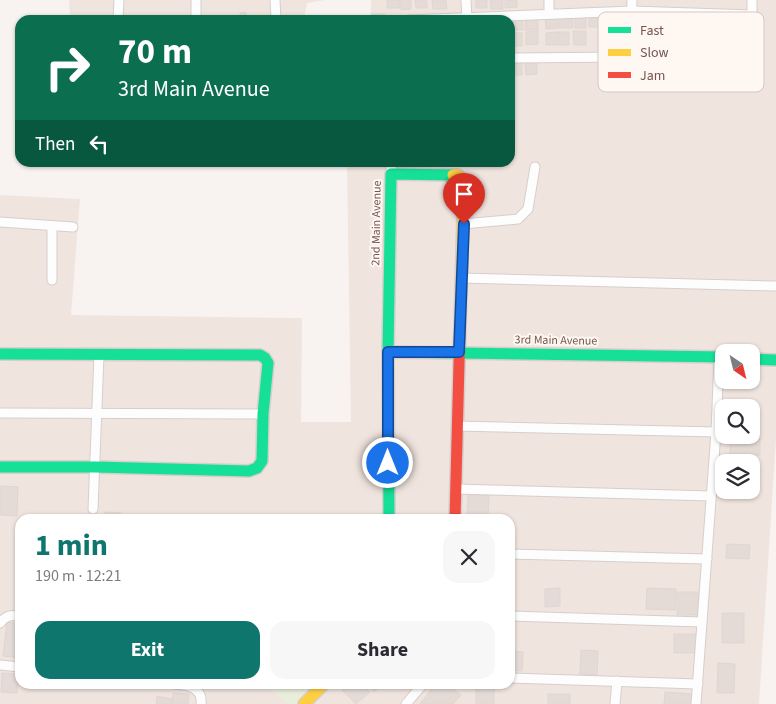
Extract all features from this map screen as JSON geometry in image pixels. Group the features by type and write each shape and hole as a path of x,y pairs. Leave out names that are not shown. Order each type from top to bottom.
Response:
{"street":[{"path":"118,15 119,0"},
{"path":"196,0 196,15"},
{"path":"275,0 276,15"},
{"path":"466,0 467,15"},
{"path":"549,0 549,14"},
{"path":"632,0 632,12"},
{"path":"515,16 598,13"},
{"path":"515,58 598,57"},
{"path":"464,224 518,219 524,215 528,209 534,166"},
{"name":"2nd Main Avenue","path":"389,514 388,352 391,168 458,174 464,181 455,514"},
{"path":"0,222 73,227"},
{"path":"52,226 52,280"},
{"path":"461,278 776,286"},
{"name":"3rd Main Avenue","path":"388,352 715,357"},
{"path":"0,354 260,355 265,358 268,364 263,414 262,461 257,468 249,471 95,467 0,467"},
{"path":"93,509 99,355"},
{"path":"760,359 776,360"},
{"path":"0,413 263,414"},
{"path":"457,426 715,432"},
{"path":"696,704 715,444"},
{"path":"455,488 711,496"},
{"path":"515,554 707,559"},
{"path":"0,623 5,617 15,615"},
{"path":"515,616 702,622"},
{"path":"0,665 15,666"},
{"path":"515,678 698,684"},
{"path":"616,704 617,681"},
{"path":"195,689 200,694 201,704"},
{"path":"304,704 319,689"},
{"path":"406,704 418,689"}],"shaded area":[{"path":"69,0 325,0 307,3 305,15 70,15"},
{"path":"371,0 776,0 776,438 759,704 0,704 0,195 80,199 71,315 302,318 301,422 351,422 347,167 515,167 515,15 371,15"}],"green space":[{"path":"271,689 309,689 313,694 302,704 287,704"}],"building":[{"path":"387,0 400,0 400,8 387,8"},
{"path":"401,0 411,0 411,9 401,10"},
{"path":"415,0 427,0 427,8 416,8"},
{"path":"432,0 446,0 447,9 433,9"},
{"path":"476,0 487,0 487,8 476,8"},
{"path":"490,0 503,0 503,9 491,9"},
{"path":"505,0 517,0 517,7 505,8"},
{"path":"545,15 558,15 558,28 546,29"},
{"path":"589,15 598,15 598,27 589,27"},
{"path":"559,16 573,16 573,28 559,28"},
{"path":"575,16 586,16 586,28 575,28"},
{"path":"522,19 523,30 515,30 515,20"},
{"path":"525,19 538,19 538,30 525,30"},
{"path":"538,31 538,44 526,45 526,32"},
{"path":"573,31 586,31 586,45 574,45"},
{"path":"557,32 557,45 546,45 546,33"},
{"path":"558,32 569,32 569,45 558,45"},
{"path":"515,33 522,33 522,46 515,46"},
{"path":"537,62 537,74 526,75 525,63"},
{"path":"522,63 522,75 515,75 515,64"},
{"path":"730,444 760,444 760,454 730,454"},
{"path":"0,486 18,487 17,514 15,516 0,515"},
{"path":"468,495 489,495 488,514 467,514"},
{"path":"105,512 121,513 121,514 105,514"},
{"path":"727,544 750,545 749,559 726,558"},
{"path":"560,588 560,606 545,607 545,589"},
{"path":"647,588 676,589 675,610 646,609"},
{"path":"677,592 700,592 700,615 677,615"},
{"path":"722,613 744,613 744,643 722,643"},
{"path":"7,622 15,623 15,657 3,656"},
{"path":"674,634 697,634 697,653 674,653"},
{"path":"581,650 598,651 597,675 580,674"},
{"path":"515,651 523,652 522,671 515,670"},
{"path":"718,663 735,664 734,693 717,693"},
{"path":"2,673 15,674 15,689 17,689 17,693 1,692"},
{"path":"367,689 370,692 356,704 342,690"},
{"path":"432,689 453,689 461,695 453,704 420,704"},
{"path":"476,689 494,689 494,704 476,704"},
{"path":"665,692 694,694 693,704 664,704"},
{"path":"173,693 189,694 188,704 172,704"},
{"path":"548,694 570,694 570,704 548,704"},
{"path":"157,696 172,699 171,704 156,704"}],"traffic: fast":[{"path":"389,514 388,352 391,174 453,175"},
{"path":"388,352 715,357"},
{"path":"0,354 260,355 268,363 263,414 262,461 257,468 249,471 95,467 0,467"},
{"path":"760,359 776,360"}],"traffic: slow":[{"path":"453,175 458,175 464,181 460,325"},
{"path":"304,704 319,689"}],"traffic: jam":[{"path":"455,514 460,325"}],"route":[{"path":"388,463 388,352 459,352 464,224"}]}
